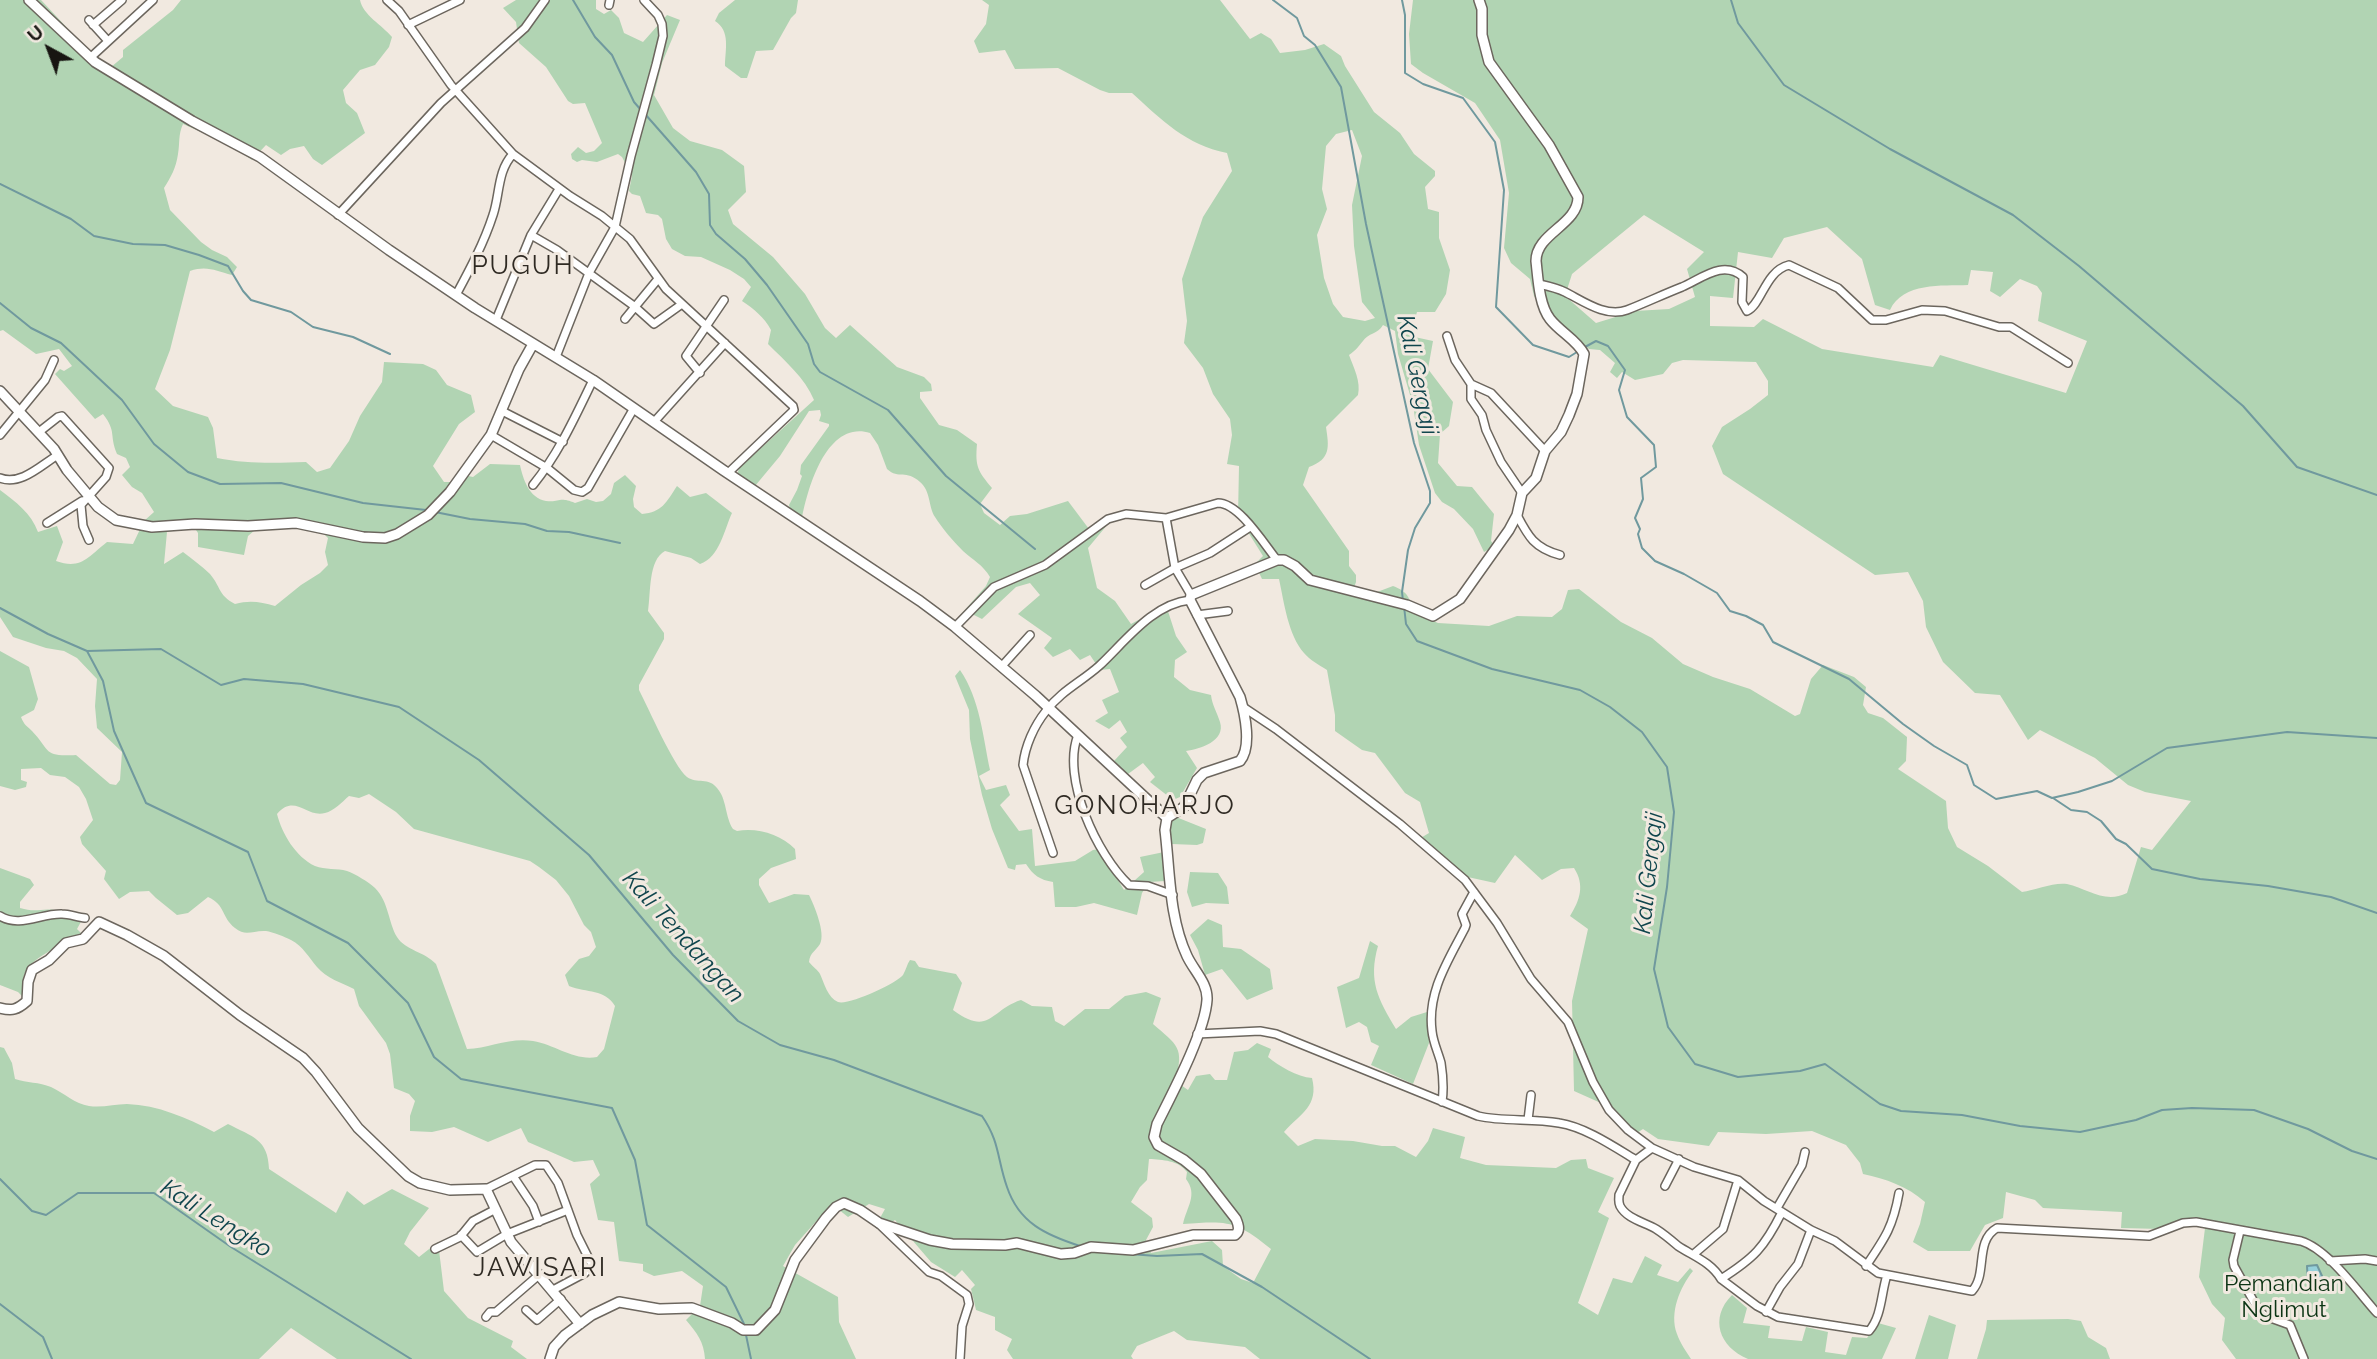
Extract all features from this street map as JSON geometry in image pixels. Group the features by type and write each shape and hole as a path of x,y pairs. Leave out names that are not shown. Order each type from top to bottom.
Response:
{"street":[{"path":"29,0 90,58 192,121 260,157 338,215 456,295 593,380 897,585 955,627 1002,666 1167,818"},
{"path":"108,41 91,22 122,0"},
{"path":"90,58 153,0"},
{"path":"387,0 399,11 456,90 513,154 634,243 658,279 682,304 794,408 728,473"},
{"path":"408,25 460,0"},
{"path":"338,215 415,129 519,35 545,0"},
{"path":"556,357 589,274 615,227 663,36 660,20 644,0"},
{"path":"1053,853 1023,765 1031,736 1048,707 1069,686 1099,666 1142,623 1175,604 1278,560 1295,566 1310,580 1361,591 1433,616 1452,605 1471,584 1517,515 1522,493 1536,478 1545,451 1561,432 1577,394 1584,361 1582,349 1550,320 1546,312 1539,284 1536,254 1540,245 1573,214 1578,205 1578,197 1549,145 1489,62 1482,35 1482,9 1479,0"},
{"path":"456,295 482,244 495,211 503,168 513,154"},
{"path":"496,320 531,235 559,189"},
{"path":"531,235 557,250 634,306 654,324 682,304"},
{"path":"1539,284 1556,288 1598,308 1615,312 1626,310 1690,283 1706,273 1727,270 1742,277 1742,302 1747,311 1753,308 1764,285 1788,265 1838,288 1872,320 1886,320 1922,310 1945,311 1999,327 2011,327 2068,363"},
{"path":"625,319 658,279"},
{"path":"700,373 686,356 724,300"},
{"path":"1447,336 1455,360 1471,384 1491,393 1545,451"},
{"path":"654,422 725,343"},
{"path":"0,391 58,455 86,497 116,520 152,527 296,523 385,538 397,534 432,512 450,492 491,435 519,369 533,344"},
{"path":"0,435 48,376 54,360"},
{"path":"533,485 563,442 593,380"},
{"path":"1471,384 1471,399 1482,415 1501,462 1522,493"},
{"path":"491,435 547,468 574,490 585,491 634,408"},
{"path":"502,411 563,442"},
{"path":"39,432 62,416 109,468 106,477 86,497 47,523"},
{"path":"0,478 8,481 19,479 58,455"},
{"path":"86,497 81,507 89,540"},
{"path":"955,627 994,587 1045,565 1108,519 1126,514 1166,518 1223,503 1233,507 1278,560"},
{"path":"1517,515 1527,536 1545,549 1560,555"},
{"path":"879,1223 909,1234 952,1244 1017,1243 1060,1254 1089,1249 1133,1250 1193,1235 1235,1235 1239,1230 1237,1219 1201,1174 1184,1160 1158,1145 1154,1137 1206,1006 1206,989 1183,946 1175,917 1165,830 1167,818 1184,807 1197,780 1204,773 1236,764 1244,758 1246,747 1243,707 1233,681 1175,568 1166,518"},
{"path":"1145,585 1210,553 1250,527"},
{"path":"1197,615 1228,611"},
{"path":"1002,666 1030,635"},
{"path":"1243,707 1400,824 1456,870 1501,930 1531,979 1568,1023 1593,1082 1609,1110 1628,1130 1652,1147 1694,1167 1738,1180 1744,1187 1779,1210 1835,1241 1878,1273 1972,1291 1978,1283 1988,1235 1997,1228 2149,1236 2182,1223 2196,1222 2306,1243 2316,1248 2377,1313"},
{"path":"1078,736 1073,758 1074,775 1084,812 1104,851 1129,885 1148,887 1172,895"},
{"path":"1443,1102 1444,1087 1432,1033 1434,993 1442,971 1465,928 1462,914 1474,892"},
{"path":"0,916 5,920 60,914 85,918"},
{"path":"0,1008 14,1011 20,1008 27,1001 32,970 49,960 66,943 83,939 96,923 101,923 164,956 240,1016 303,1058 358,1128 408,1176 420,1183 450,1190 486,1189 535,1164 546,1165 554,1175 577,1235 592,1265 585,1273 553,1290"},
{"path":"1197,1034 1260,1031 1276,1034 1485,1117 1559,1123 1580,1128 1636,1160"},
{"path":"1528,1120 1531,1095"},
{"path":"1652,1147 1636,1160 1619,1195 1620,1205 1639,1222 1655,1228 1679,1247 1695,1253 1721,1279 1766,1312 1785,1319 1869,1331 1883,1299 1881,1293 1886,1275"},
{"path":"1721,1279 1760,1250 1802,1165 1805,1152"},
{"path":"1665,1186 1679,1160"},
{"path":"513,1176 533,1206 539,1222"},
{"path":"1695,1253 1723,1229 1738,1180"},
{"path":"486,1189 507,1234 580,1324"},
{"path":"1866,1266 1895,1219 1899,1193"},
{"path":"550,1359 559,1341 580,1324 606,1307 624,1302 659,1309 692,1308 747,1330 757,1330 775,1310 794,1260 836,1207 848,1203 879,1223 929,1272 941,1276 967,1295 970,1304 961,1333 960,1359"},
{"path":"435,1250 461,1235 472,1221 496,1209"},
{"path":"461,1235 476,1252 507,1234 568,1210"},
{"path":"1766,1312 1780,1287 1798,1264 1811,1230"},
{"path":"2240,1231 2234,1265 2259,1311 2290,1325 2304,1359"},
{"path":"2330,1261 2377,1261"},
{"path":"486,1317 490,1312 496,1312 540,1274"},
{"path":"526,1310 537,1320 561,1300"}],"green space":[{"path":"0,0 41,0 71,32 66,41 104,73 123,57 123,50 173,10 181,0 360,0 369,15 392,37 389,47 375,65 360,70 343,90 346,103 357,113 365,133 322,165 313,159 304,146 290,149 281,155 266,145 252,160 231,145 183,124 181,128 176,164 164,188 170,210 201,242 227,257 237,267 232,275 207,269 190,271 170,350 155,389 173,406 208,417 213,428 217,458 272,463 306,462 317,472 330,468 349,441 360,416 382,382 384,362 423,364 436,370 447,385 471,395 475,412 459,424 433,466 444,482 453,482 459,474 473,477 490,464 520,465 525,482 535,496 546,501 565,500 575,503 587,499 603,501 611,494 614,483 625,475 636,486 634,507 642,514 663,506 677,486 690,497 706,493 732,513 717,549 707,560 700,564 691,558 665,551 656,562 651,578 648,611 664,633 664,639 639,685 639,690 668,750 682,771 691,779 710,783 717,788 723,797 733,829 768,833 783,839 795,849 796,859 771,868 759,879 759,885 769,903 794,894 809,895 822,933 820,944 809,962 835,1000 852,1001 899,979 910,960 915,961 919,967 956,974 962,983 953,1010 975,1021 989,1019 1021,1000 1032,1006 1052,1007 1055,1021 1064,1026 1085,1009 1109,1009 1125,996 1146,992 1161,998 1153,1024 1177,1048 1179,1061 1175,1081 1188,1090 1196,1076 1210,1074 1215,1080 1227,1080 1234,1052 1248,1050 1257,1043 1271,1049 1268,1057 1277,1064 1312,1078 1314,1088 1311,1102 1284,1132 1298,1146 1315,1139 1353,1141 1395,1146 1416,1157 1428,1141 1433,1128 1465,1137 1460,1158 1486,1165 1556,1168 1571,1160 1586,1159 1588,1168 1614,1178 1598,1212 1609,1218 1578,1303 1598,1315 1613,1278 1632,1283 1645,1256 1662,1265 1657,1275 1678,1282 1690,1268 1693,1271 1680,1292 1674,1318 1678,1337 1691,1359 1260,1359 1245,1347 1187,1340 1174,1331 1137,1346 1131,1356 1133,1359 1013,1359 1007,1350 1012,1339 995,1330 995,1317 976,1310 971,1289 975,1285 962,1270 955,1277 931,1262 895,1220 889,1224 880,1218 885,1209 869,1204 848,1217 838,1209 829,1207 795,1245 783,1266 838,1297 839,1322 856,1359 705,1359 699,1338 686,1320 700,1306 703,1286 682,1271 654,1276 643,1271 643,1264 619,1261 614,1222 598,1220 590,1184 600,1175 593,1160 574,1162 528,1142 521,1128 488,1142 454,1127 432,1132 410,1131 410,1116 415,1101 409,1094 394,1088 386,1043 359,1006 354,989 325,974 291,940 266,931 239,931 218,904 208,897 188,913 177,915 149,891 130,892 119,899 104,879 106,871 82,844 80,837 93,820 79,787 65,777 50,775 41,768 21,769 21,780 27,782 26,787 15,790 0,786 0,651 29,667 38,699 34,710 21,717 24,724 49,751 58,755 76,755 110,784 116,785 120,780 122,752 97,728 97,679 77,658 64,651 13,637 0,617 0,490 27,514 38,532 57,526 63,542 56,561 72,564 89,557 107,542 133,544 144,521 154,512 142,493 132,487 122,475 130,467 126,458 117,454 110,425 103,414 95,419 55,374 60,369 64,371 72,366 59,349 36,354 3,330 0,331","holes":["299,525 323,533 328,538 325,552 328,565 275,606 255,602 235,604 229,601 210,574 183,552 164,564 167,532 194,527 198,533 198,547 244,555 248,536 255,530","369,794 396,812 414,829 530,861 556,880 591,932 596,947 589,956 579,959 565,975 569,986 601,994 615,1006 604,1049 597,1057 581,1057 525,1040 467,1049 436,964 401,942 380,894 369,883 350,872 319,867 308,862 291,844 277,814 289,806 318,814 325,813 349,796 359,798","1149,1159 1170,1161 1179,1165 1187,1172 1186,1179 1191,1190 1183,1224 1230,1224 1248,1232 1271,1249 1253,1283 1241,1279 1223,1266 1222,1250 1212,1241 1151,1253 1146,1240 1153,1227 1152,1218 1131,1202 1147,1180"]},
{"path":"516,0 596,0 596,9 604,14 611,10 619,18 624,33 643,42 667,15 680,20 662,63 654,95 673,128 690,141 722,150 744,166 746,192 728,210 733,224 773,257 805,294 825,328 836,338 850,325 897,367 924,377 931,384 932,391 920,392 920,398 939,425 957,430 977,444 979,468 992,488 980,504 984,513 1000,525 1010,516 1027,514 1068,501 1089,529 1108,524 1088,548 1097,588 1115,601 1131,624 1166,605 1176,636 1187,652 1175,660 1174,677 1190,690 1211,695 1220,722 1221,729 1216,739 1186,751 1197,768 1180,797 1173,800 1150,782 1155,777 1143,763 1128,774 1114,761 1127,747 1120,738 1127,732 1120,720 1109,729 1095,721 1108,713 1102,700 1119,692 1110,669 1100,670 1090,655 1080,660 1070,649 1053,657 1044,648 1052,638 1018,614 1040,595 1030,583 1016,587 982,619 972,614 960,628 956,620 986,586 990,577 941,526 933,513 924,486 911,476 895,474 887,469 878,445 870,433 855,432 842,436 831,446 815,474 802,518 790,509 789,505 802,476 801,465 829,426 819,421 820,410 809,411 780,456 755,486 748,485 737,476 739,468 814,400 800,377 768,344 771,330 765,321 742,301 751,287 730,270 701,257 685,256 672,249 666,239 662,219 658,215 646,213 640,196 629,191 632,176 622,157 618,154 597,162 577,162 572,159 571,154 578,147 586,153 594,151 602,143 585,103 573,104 568,101 546,67 519,43 516,22 503,8"},
{"path":"735,0 798,0 796,13 773,50 756,51 747,78 741,78 725,66 725,35 715,21 719,13"},
{"name":"Pemandian Nglimut","path":"982,0 1220,0 1250,39 1261,33 1271,39 1280,53 1324,44 1341,56 1374,112 1400,133 1414,154 1435,171 1435,176 1425,187 1428,209 1439,212 1439,238 1450,270 1446,294 1435,312 1417,312 1410,336 1433,341 1428,369 1453,402 1449,426 1440,434 1438,463 1457,486 1472,487 1494,514 1491,541 1495,546 1484,552 1473,529 1435,493 1419,445 1413,405 1398,354 1395,331 1383,325 1365,338 1349,355 1358,380 1358,395 1326,427 1327,452 1321,460 1309,467 1303,485 1349,551 1349,566 1356,575 1352,593 1364,597 1393,586 1407,596 1412,612 1438,623 1489,626 1517,616 1552,617 1562,609 1568,590 1579,589 1621,622 1652,638 1683,664 1750,689 1795,716 1800,714 1811,679 1823,665 1854,677 1866,687 1863,705 1868,713 1883,718 1907,737 1906,761 1898,769 1946,801 1948,828 1957,847 2022,892 2067,884 2111,897 2127,893 2141,847 2152,850 2191,801 2145,792 2128,785 2095,758 2040,730 2028,740 2000,695 1975,693 1943,662 1926,627 1923,601 1908,572 1875,575 1723,474 1712,446 1722,427 1768,395 1768,381 1756,362 1683,360 1672,363 1663,374 1635,380 1622,372 1617,378 1610,372 1615,363 1600,350 1589,349 1557,322 1534,296 1530,279 1511,263 1504,248 1509,193 1500,140 1475,103 1411,64 1409,34 1413,0 2377,0 2377,1359 2236,1359 2222,1340 2225,1318 2212,1304 2199,1277 2206,1220 2195,1217 2161,1229 2121,1228 2122,1212 2043,1208 2035,1200 2006,1192 2003,1218 1985,1225 1970,1251 1928,1251 1913,1242 1925,1202 1896,1184 1863,1174 1860,1163 1846,1145 1812,1131 1766,1134 1718,1132 1709,1146 1658,1139 1643,1129 1637,1133 1612,1108 1574,1091 1572,1001 1588,929 1570,916 1580,892 1574,868 1561,869 1542,880 1515,855 1495,883 1454,874 1414,842 1429,833 1420,802 1405,793 1375,753 1362,750 1335,731 1327,670 1304,653 1294,637 1279,579 1262,579 1255,564 1263,556 1238,516 1239,466 1227,464 1232,435 1230,419 1213,394 1203,368 1184,343 1187,321 1182,279 1203,217 1232,171 1227,153 1187,138 1164,122 1132,93 1109,93 1100,90 1058,68 1015,69 1005,50 979,53 974,41 986,24 989,5","holes":["1352,130 1362,156 1352,205 1354,246 1362,302 1375,318 1365,321 1343,317 1333,304 1324,278 1317,235 1327,209 1322,189 1326,146 1336,134","1644,215 1704,252 1687,269 1695,297 1669,309 1635,311 1596,323 1565,296 1572,274","1827,227 1862,259 1875,305 1890,310 1904,294 1914,290 1968,285 1971,270 1993,272 1990,291 2000,297 2020,279 2037,286 2042,293 2038,321 2087,341 2066,393 1940,355 1933,367 1822,349 1763,319 1754,327 1710,326 1710,296 1733,298 1738,252 1772,258 1784,238"]},
{"path":"960,670 976,706 990,770 979,776 986,790 1006,785 1010,795 1000,805 1019,831 1032,829 1035,866 1075,861 1099,849 1124,890 1144,872 1140,857 1164,852 1165,881 1149,882 1142,893 1137,915 1094,903 1076,907 1055,907 1053,882 1037,876 1026,864 1016,865 1015,870 1008,868 982,795 970,739 969,710 955,676"},
{"path":"1176,817 1206,829 1203,843 1172,844 1168,832 1170,822"},
{"path":"0,868 30,879 34,885 20,902 20,908 55,910 83,918 77,929 82,934 45,954 27,969 23,979 23,997 18,992 0,985"},
{"path":"1190,872 1218,873 1227,887 1229,904 1206,903 1192,907 1187,892"},
{"path":"1208,919 1222,925 1223,947 1241,949 1270,969 1273,989 1247,1000 1222,969 1205,975 1198,950 1190,935"},
{"path":"1370,941 1378,946 1374,970 1376,989 1396,1029 1411,1017 1427,1012 1429,1043 1413,1084 1371,1065 1379,1046 1371,1042 1367,1027 1359,1022 1346,1028 1337,987 1359,978"},
{"path":"0,1047 4,1048 12,1063 15,1079 51,1087 84,1105 99,1107 127,1104 150,1107 183,1117 214,1132 228,1124 245,1132 258,1140 266,1151 269,1169 336,1213 347,1191 364,1205 392,1189 429,1208 404,1244 419,1257 438,1242 444,1291 468,1318 513,1341 511,1347 527,1359 337,1359 291,1328 259,1359 0,1359"},
{"path":"1732,1295 1747,1308 1743,1323 1770,1326 1768,1338 1802,1341 1806,1327 1828,1332 1825,1352 1846,1355 1852,1337 1867,1338 1878,1323 1896,1328 1882,1359 1748,1359 1730,1347 1721,1331 1721,1313"},
{"path":"1929,1315 1956,1325 1948,1359 1915,1359"},
{"path":"1987,1320 2081,1321 2088,1337 2106,1348 2110,1359 1977,1359"}],"water":[{"path":"2317,1265 2322,1276 2319,1284 2308,1284 2307,1266"}],"waterway":[{"path":"573,0 595,37 612,55 634,102 641,110"},
{"name":"Kali Gergaji","path":"1273,0 1297,18 1304,36 1315,45 1341,87 1366,224 1414,443 1430,491 1430,503 1415,528 1408,550 1403,601"},
{"path":"1402,0 1405,15 1405,73 1423,84 1463,98 1495,142 1504,190 1496,307 1533,345 1569,357 1577,352"},
{"path":"1731,0 1738,23 1784,85 1890,149 2013,215 2079,266 2243,406 2297,467 2377,495"},
{"path":"645,114 696,172 709,194 710,225 767,285 808,344 814,364 820,372 888,410 946,476 1035,549"},
{"path":"0,184 71,219 94,236 133,244 165,245 228,266 251,300 291,312 313,327 353,337 390,354"},
{"path":"0,303 31,328 61,343 122,400 154,444 188,472 220,484 281,483 363,503 426,510"},
{"path":"1585,347 1596,341 1608,346 1625,370 1619,390 1627,417 1654,445 1656,467 1641,478 1643,499 1635,518 1640,529 1638,534 1642,548 1655,561 1717,593 1730,611 1763,625 1773,642 1849,679 1903,724 1967,765 1974,785 1996,799 2037,791 2052,798 2078,792 2112,781 2167,748 2287,732 2377,738"},
{"path":"435,512 470,519 525,524 547,531 569,532 620,543"},
{"name":"Kali Gergaji","path":"1404,606 1406,624 1417,641 1492,669 1580,690 1610,707 1642,732 1667,767 1674,812 1667,887 1654,969 1668,1027 1695,1064 1738,1077 1800,1071 1825,1064 1880,1104 1901,1111 1962,1115 2020,1126 2080,1132 2136,1120 2162,1110 2254,1110 2308,1129 2352,1151 2377,1159"},
{"path":"0,608 87,651 103,681 114,731 146,803 248,852 267,901 348,943 408,1003 434,1057 461,1079 612,1108 635,1160 647,1225 726,1287 745,1326"},
{"name":"Kali Tendangan","path":"87,651 161,649 221,685 244,679 303,684 399,707 479,760 589,855 673,955 738,1021 780,1045 834,1060 982,1116 992,1134 1007,1187 1019,1210 1026,1219 1045,1232 1080,1246"},
{"path":"2053,798 2071,810 2087,812 2101,821 2116,839 2126,844 2152,869 2200,879 2268,886 2331,897 2377,913"},
{"name":"Kali Lengko","path":"0,1179 32,1211 46,1215 78,1193 154,1193 231,1247 411,1359"},
{"name":"Kali Tendangan","path":"1102,1252 1157,1256 1202,1254 1262,1287 1370,1359"},
{"path":"0,1304 43,1337 52,1359"},
{"path":"746,1335 751,1359"}],"district":[{"name":"PUGUH","path":"523,266"},
{"name":"GONOHARJO","path":"1145,806"},
{"name":"JAWISARI","path":"540,1268"}]}
